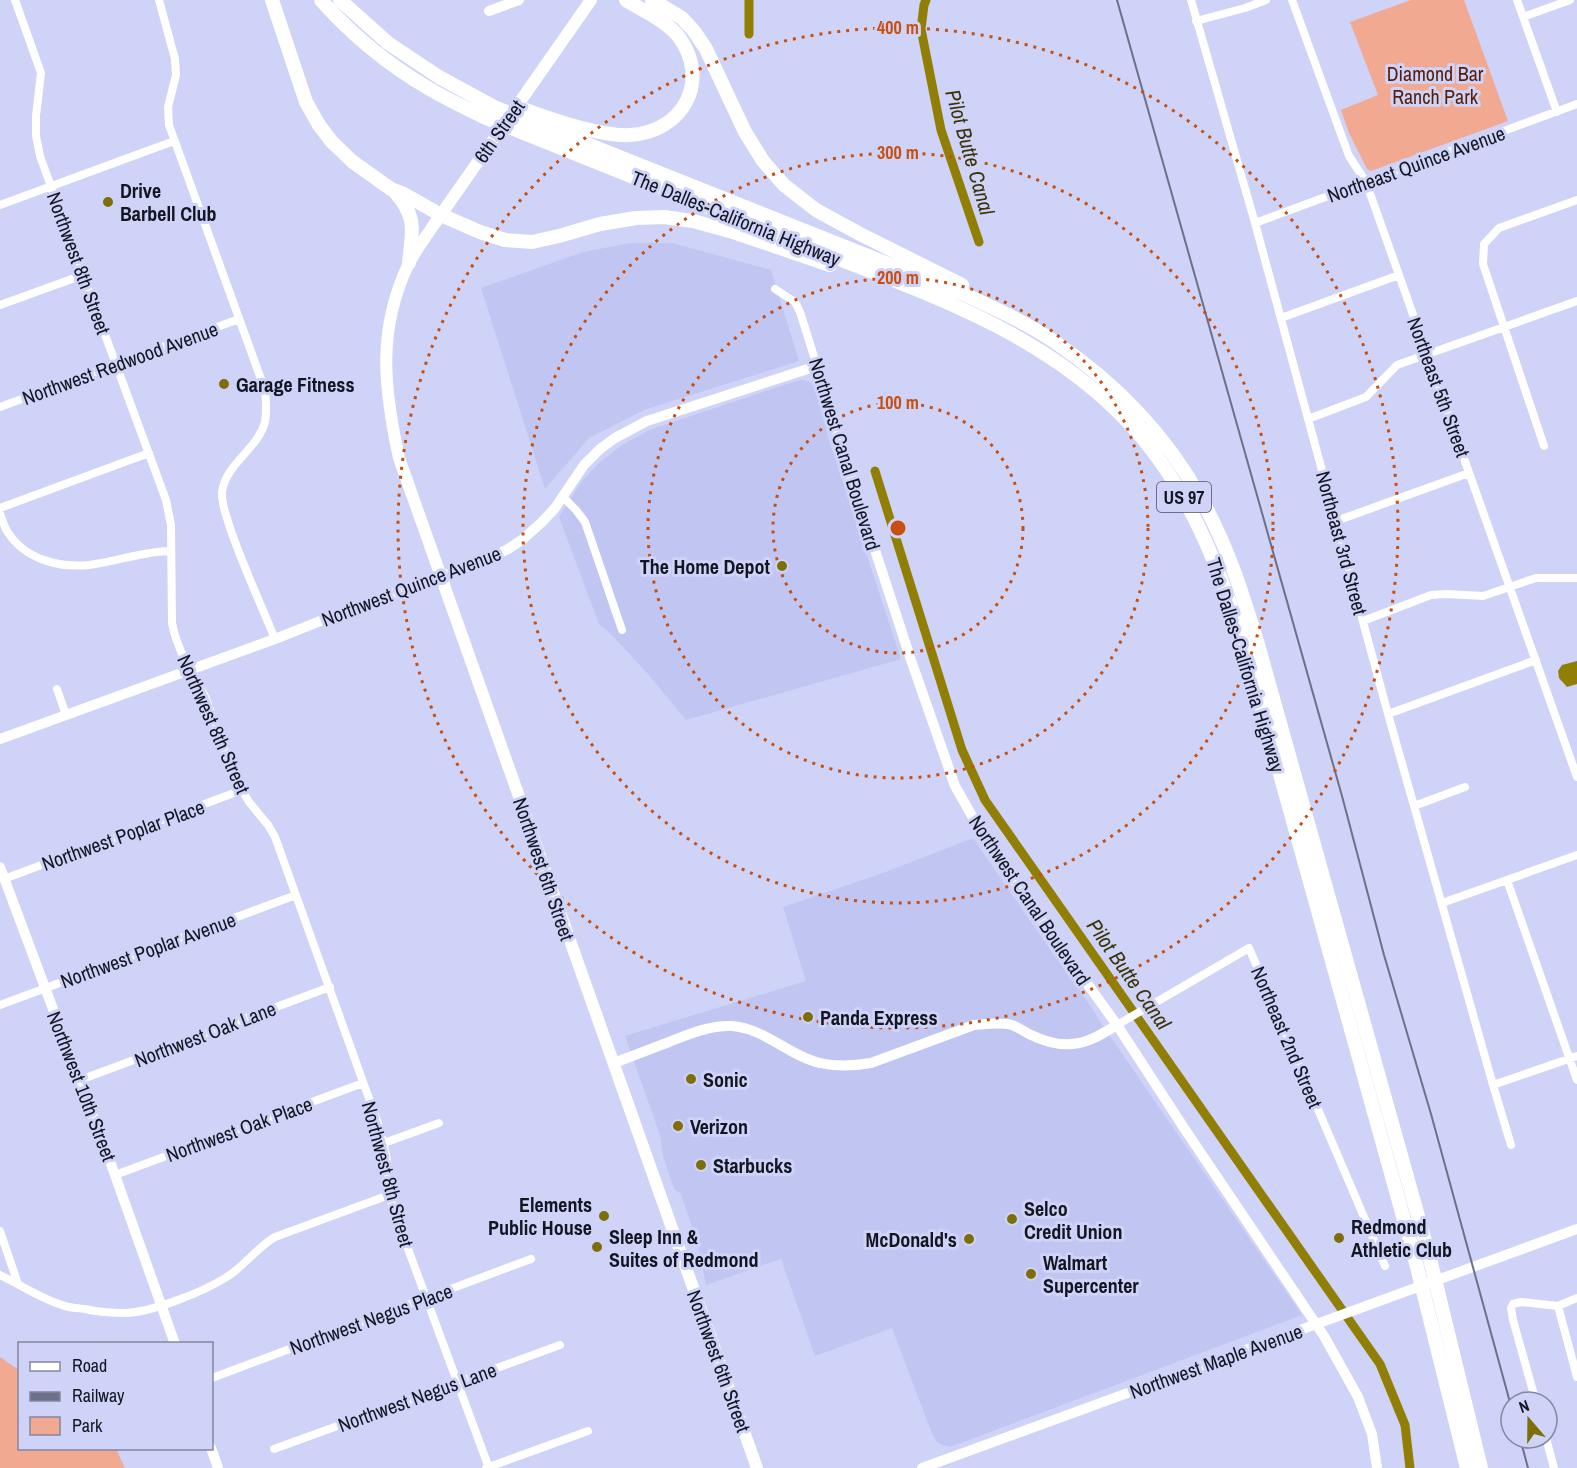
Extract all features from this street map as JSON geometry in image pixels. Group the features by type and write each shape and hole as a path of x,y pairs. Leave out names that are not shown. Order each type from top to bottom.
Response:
{"highway":[{"path":"272,0 306,102 332,142 353,162 391,189 441,215 505,240 532,242 600,224 636,218 664,217 693,221 920,292"},
{"name":"The Dalles-California Highway","path":"321,0 335,16 379,54 428,88 486,118 920,292 1005,329 1044,352 1093,388 1129,423 1163,465 1187,502 1208,545 1228,595 1416,1263 1467,1468"},
{"name":"The Dalles-California Highway","path":"340,0 387,43 439,77 494,107 966,295 1014,318 1054,341 1104,379 1138,411 1176,459 1200,497 1221,539 1242,591 1424,1236 1481,1468"},
{"path":"439,77 532,112 586,129 629,135 649,132 666,125 678,115 688,101 693,82 692,65 686,48 677,34 626,0"},
{"path":"652,0 682,18 694,31 706,49 745,132 763,161 784,185 816,210 970,289 1014,318"},
{"path":"391,189 411,216 409,263"}],"main road":[{"name":"6th Street","path":"409,263 591,0"},
{"name":"Northwest 6th Street","path":"409,263 388,325 386,347 390,417 399,458 757,1468"}],"street":[{"name":"Northwest 8th Street","path":"15,0 41,73 36,116 36,136 40,156 167,506 171,525 174,635 205,696 235,778 249,802 275,837 384,1143 389,1195 488,1468"},
{"path":"159,0 175,59 176,75 168,107 169,125 265,390 267,406 265,423 255,440 239,458 228,476 222,493 237,549 275,639"},
{"path":"489,11 519,0"},
{"name":"Northeast 3rd Street","path":"1191,0 1255,223 1388,714 1492,1085 1511,1145"},
{"path":"1196,21 1266,0"},
{"name":"Northeast 5th Street","path":"1292,0 1349,156 1366,182 1577,777"},
{"path":"1517,0 1557,112"},
{"path":"1523,17 1570,0"},
{"name":"Northeast Quince Avenue","path":"1255,223 1577,104"},
{"path":"0,205 174,141"},
{"path":"1544,446 1483,264 1484,244 1499,228 1577,200"},
{"path":"0,305 83,275"},
{"path":"1281,318 1399,275"},
{"name":"Northwest Canal Boulevard","path":"775,289 795,302 800,312 839,441 908,651 956,786 976,823 1025,897 1120,1024 1191,1138 1324,1336 1358,1397 1372,1434 1377,1468"},
{"path":"1308,419 1366,397 1397,365 1576,304"},
{"name":"Northwest Redwood Avenue","path":"0,407 239,319"},
{"name":"Northwest Quince Avenue","path":"0,739 486,560 527,536 555,508 584,465 600,449 627,430 647,420 817,366"},
{"path":"0,508 149,453"},
{"path":"1336,521 1469,473"},
{"path":"562,496 585,522 622,630"},
{"path":"0,514 8,531 21,548 41,560 65,566 90,565 156,551 171,551"},
{"path":"1363,621 1431,595 1483,596 1536,578 1577,578"},
{"path":"1388,714 1536,660"},
{"path":"57,689 66,715"},
{"path":"1414,806 1464,787"},
{"name":"Northwest Poplar Place","path":"4,879 242,790"},
{"path":"1442,903 1577,855"},
{"name":"Northwest 10th Street","path":"0,867 175,1342"},
{"path":"1507,880 1573,1058 1577,1080"},
{"name":"Northwest Poplar Avenue","path":"0,1005 296,894"},
{"name":"Northeast 2nd Street","path":"1120,1024 1249,948 1385,1266"},
{"name":"Northwest Oak Lane","path":"80,1080 330,987"},
{"path":"614,1063 696,1032 731,1026 746,1028 819,1063 853,1066 871,1063 975,1025 1005,1023 1044,1041 1060,1045 1080,1043 1120,1024"},
{"path":"1492,1085 1573,1058"},
{"name":"Northwest Oak Place","path":"115,1175 363,1083"},
{"path":"384,1143 439,1123"},
{"path":"0,1275 34,1294 63,1306 128,1313 162,1305 206,1288 228,1277 264,1243 275,1237 389,1195"},
{"name":"Northwest Maple Avenue","path":"922,1468 939,1465 1577,1229"},
{"path":"0,1231 18,1284"},
{"name":"Northwest Negus Place","path":"213,1378 531,1260"},
{"path":"1533,1390 1511,1308 1513,1304 1521,1302 1558,1306 1577,1298"},
{"path":"1558,1306 1577,1377"},
{"name":"Northwest Negus Lane","path":"274,1449 560,1345"},
{"path":"488,1468 588,1431"},
{"path":"211,1450 218,1468"},
{"path":"1549,1450 1554,1468"}],"shaded area":[{"path":"631,243 672,243 771,270 799,361 644,410 589,438 545,489 481,288 583,252"},
{"path":"803,380 810,382 815,388 828,437 901,659 686,720 647,673 599,624 559,517 582,481 600,462 622,445 649,430"},
{"path":"1577,661 1577,684 1567,687 1559,678 1558,671 1562,665"},
{"path":"973,838 1302,1315 950,1447 937,1442 932,1434 892,1328 815,1356 781,1259 706,1285 698,1245 681,1194 674,1189 663,1156 660,1135 625,1036 806,981 783,907 883,873"}],"green space":[{"name":"Diamond Bar Ranch Park","path":"1411,0 1464,0 1508,121 1371,171 1367,169 1349,133 1341,110 1378,95 1350,22"},
{"path":"0,1357 18,1369 18,1450 116,1450 125,1468 0,1468"}],"waterway":[{"path":"749,0 749,34"},
{"name":"Pilot Butte Canal","path":"926,0 921,29 941,130 979,242"},
{"name":"Pilot Butte Canal","path":"875,471 962,750 985,800 1380,1364 1405,1425 1410,1468"}],"railway":[{"path":"1117,0 1342,796 1384,955 1431,1114 1507,1390"},
{"path":"1523,1450 1528,1468"}],"place":[{"name":"Drive Barbell Club","path":"108,202"},
{"name":"Garage Fitness","path":"224,384"},
{"name":"The Home Depot","path":"782,566"},
{"name":"Panda Express","path":"808,1017"},
{"name":"Sonic","path":"691,1079"},
{"name":"Verizon","path":"678,1126"},
{"name":"Starbucks","path":"701,1165"},
{"name":"Elements Public House","path":"604,1216"},
{"name":"Selco Credit Union","path":"1012,1219"},
{"name":"Redmond Athletic Club","path":"1339,1238"},
{"name":"McDonald's","path":"969,1239"},
{"name":"Sleep Inn & Suites of Redmond","path":"597,1247"},
{"name":"Walmart Supercenter","path":"1031,1274"}]}
